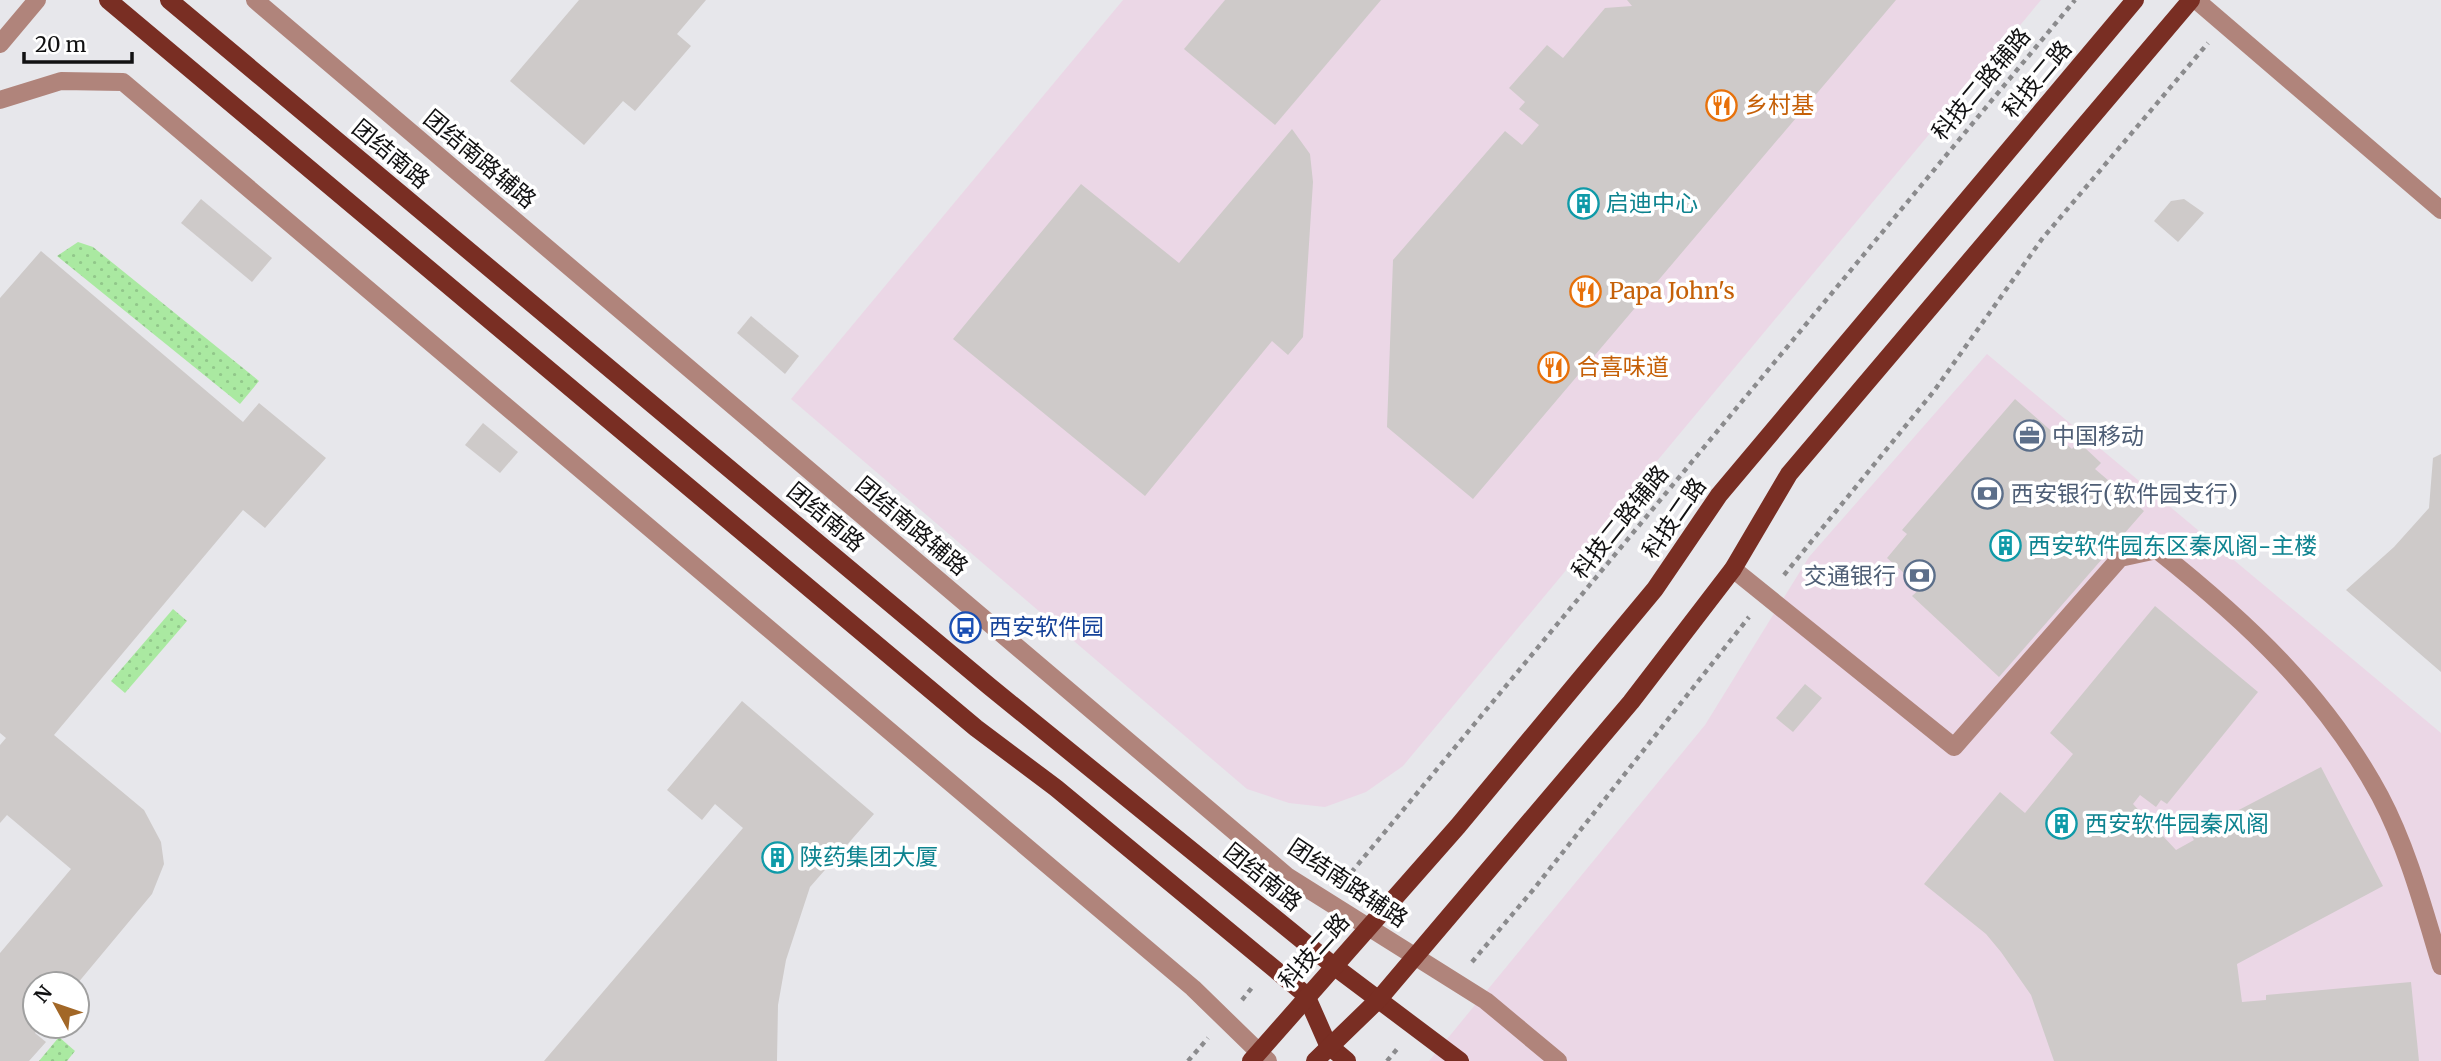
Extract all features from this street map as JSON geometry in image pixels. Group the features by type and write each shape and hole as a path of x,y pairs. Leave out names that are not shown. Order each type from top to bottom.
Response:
{"main road":[{"path":"108,0 976,728 1056,788 1306,995 1328,1045 1347,1061"},
{"name":"团结南路","path":"169,0 989,687 1335,967 1460,1061"},
{"name":"科技二路","path":"1259,1058 1306,995 1369,928 1655,589 1719,495 2135,0"},
{"path":"1315,1061 1328,1045 1379,999 1631,702 1733,569 1789,474 2191,0"}],"street":[{"path":"0,44 37,0"},
{"name":"团结南路辅路","path":"255,0 1287,876 1486,1001 1558,1061"},
{"path":"2196,0 2441,210"},
{"path":"0,100 61,81 123,82 1183,979 1225,1019 1259,1058"},
{"path":"1733,569 1954,747 2120,558 2157,550 2225,605 2282,659 2332,722 2380,797 2418,892 2441,966"}],"path":[{"name":"科技二路辅路","path":"1327,901 2074,0"},
{"path":"1455,981 1533,890 1766,596 1934,391 2042,239 2225,24"},
{"path":"1188,1061 1271,966"},
{"path":"1387,1061 1417,1027"}],"shaded area":[{"path":"1123,0 2041,0 1403,766 1366,792 1325,807 1289,803 1247,789 791,399"},
{"path":"1987,354 2441,733 2441,1061 1429,1061 1705,725 1809,557"}],"green space":[{"path":"78,242 93,247 259,381 240,404 57,256"},
{"path":"173,609 187,621 125,693 111,681"},
{"path":"56,1040 62,1040 75,1051 67,1061 39,1061"}],"building":[{"path":"579,0 706,0 677,34 691,46 635,111 623,101 584,145 510,81"},
{"path":"1225,0 1381,0 1275,125 1184,49"},
{"name":"启迪中心","path":"1627,0 1896,0 1473,499 1387,427 1393,260 1505,131 1522,145 1539,125 1519,109 1525,102 1509,88 1547,45 1563,58 1605,8 1632,6"},
{"path":"1292,129 1310,154 1313,182 1303,337 1288,355 1272,341 1145,496 953,339 1081,184 1179,263"},
{"path":"201,199 272,258 252,282 181,223"},
{"path":"2184,199 2204,213 2178,242 2154,221 2171,201"},
{"path":"41,251 243,422 259,403 326,458 265,528 243,510 54,735 144,810 161,842 164,864 152,894 89,970 21,970 21,1040 46,1042 29,1061 0,1061 0,953 71,869 7,815 0,823 0,745 6,738 0,733 0,298"},
{"path":"751,316 799,356 785,374 737,333"},
{"name":"西安软件园东区秦风阁-主楼","path":"2015,399 2072,449 2078,442 2084,447 2101,463 2095,469 2144,511 1999,677 1912,596 1921,588 1887,558 1907,534 1902,530"},
{"path":"483,423 518,452 500,473 465,445"},
{"path":"2441,454 2441,672 2346,590 2394,547 2429,508 2433,458"},
{"name":"西安软件园秦风阁","path":"2155,606 2258,692 2167,804 2161,800 2156,807 2140,795 2133,804 2176,850 2194,840 2191,835 2321,767 2383,886 2237,964 2242,1002 2266,1000 2266,995 2411,982 2419,1061 2054,1061 2031,995 2001,952 1986,934 1924,884 2000,792 2025,813 2073,754 2050,733"},
{"path":"1805,684 1822,698 1793,732 1776,718"},
{"name":"陕药集团大厦","path":"742,701 874,814 810,887 786,960 778,1005 777,1061 544,1061 743,828 715,804 702,820 667,790"}],"place":[{"name":"乡村基","path":"1722,105"},
{"name":"启迪中心","path":"1583,203"},
{"name":"Papa John's","path":"1586,291"},
{"name":"合喜味道","path":"1554,367"},
{"name":"中国移动","path":"2029,436"},
{"name":"西安银行(软件园支行)","path":"1988,494"},
{"name":"西安软件园东区秦风阁-主楼","path":"2005,546"},
{"name":"交通银行","path":"1919,576"},
{"name":"西安软件园","path":"966,627"},
{"name":"西安软件园秦风阁","path":"2062,824"},
{"name":"陕药集团大厦","path":"777,857"}]}
